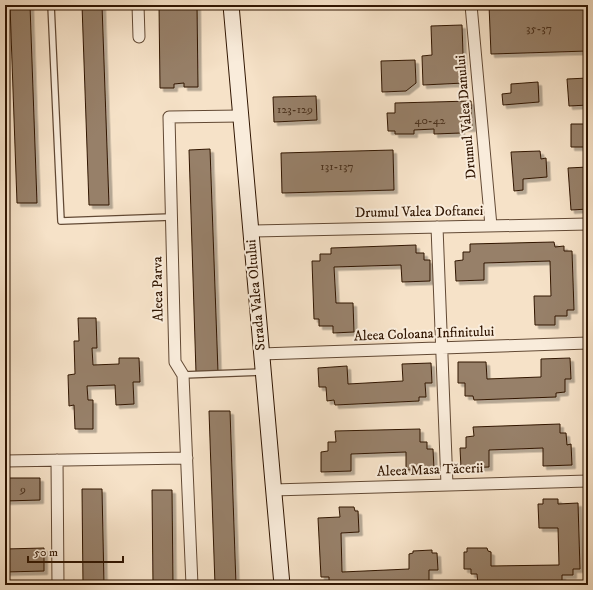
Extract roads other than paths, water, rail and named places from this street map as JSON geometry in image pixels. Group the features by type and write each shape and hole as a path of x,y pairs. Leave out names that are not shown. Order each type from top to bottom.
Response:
{"main road":[{"name":"Strada Valea Oltului","path":"230,5 282,585"}],"street":[{"path":"138,5 139,37"},
{"name":"Drumul Valea Danului","path":"471,5 491,226"},
{"name":"Aleea Parva","path":"192,585 184,375 175,362 169,117 240,116"},
{"name":"Drumul Valea Doftanei","path":"250,231 588,224"},
{"path":"437,227 447,485"},
{"name":"Aleea Coloana Infinitului","path":"261,354 588,343"},
{"path":"5,461 187,458"},
{"path":"57,460 58,585"},
{"name":"Aleea Masa Tăcerii","path":"273,490 588,481"}],"lane":[{"path":"51,5 61,221 171,217"},
{"path":"184,375 263,372"}]}
